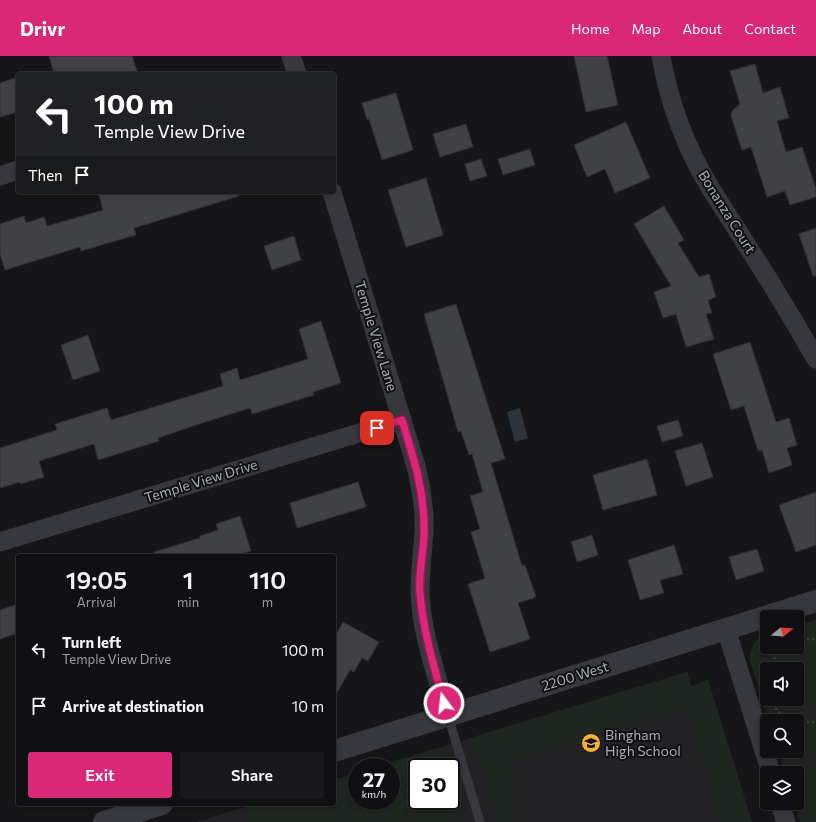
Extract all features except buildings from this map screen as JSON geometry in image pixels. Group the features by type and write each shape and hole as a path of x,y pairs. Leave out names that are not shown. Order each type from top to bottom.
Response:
{"street":[{"path":"291,56 295,72"},
{"name":"Bonanza Court","path":"661,56 672,100 682,130 695,160 710,188 770,282 816,359"},
{"path":"0,176 16,171"},
{"name":"Temple View Lane","path":"333,194 416,466 423,496 424,528 420,590 423,618 448,716"},
{"name":"Temple View Drive","path":"0,542 402,420"},
{"name":"2200 West","path":"336,750 816,601"},
{"path":"726,629 769,766"},
{"path":"104,822 156,806"},
{"path":"782,810 786,822"}],"lane":[{"path":"448,716 480,822"}],"path":[{"path":"804,640 816,639"},
{"path":"804,722 816,722"}],"shaded area":[{"path":"520,408 528,438 515,442 507,412"},
{"path":"816,620 816,822 800,822 796,810 804,810 804,766 783,766 780,758 804,758 804,714 767,714 764,706 804,706 804,662 760,662 760,693 750,661 752,648 759,638 760,654 804,654 804,623"},
{"name":"Bingham High School","path":"687,672 691,686 708,680 752,822 196,822 248,806 336,806 336,779 348,776 348,810 400,810 400,760"},
{"path":"687,672 691,686 708,680 752,822 721,822 686,708 512,761 514,822 498,822 473,737"},
{"path":"438,748 441,758 408,758 408,810 457,810 461,822 406,822 405,820 398,822 250,822 245,807 248,806 336,806 336,779 348,776 348,810 400,810 400,760"}],"place":[{"name":"Bingham High School","path":"591,743"}],"route":[{"path":"377,428 402,420 416,466 423,496 424,528 420,590 423,618 444,703"}]}
